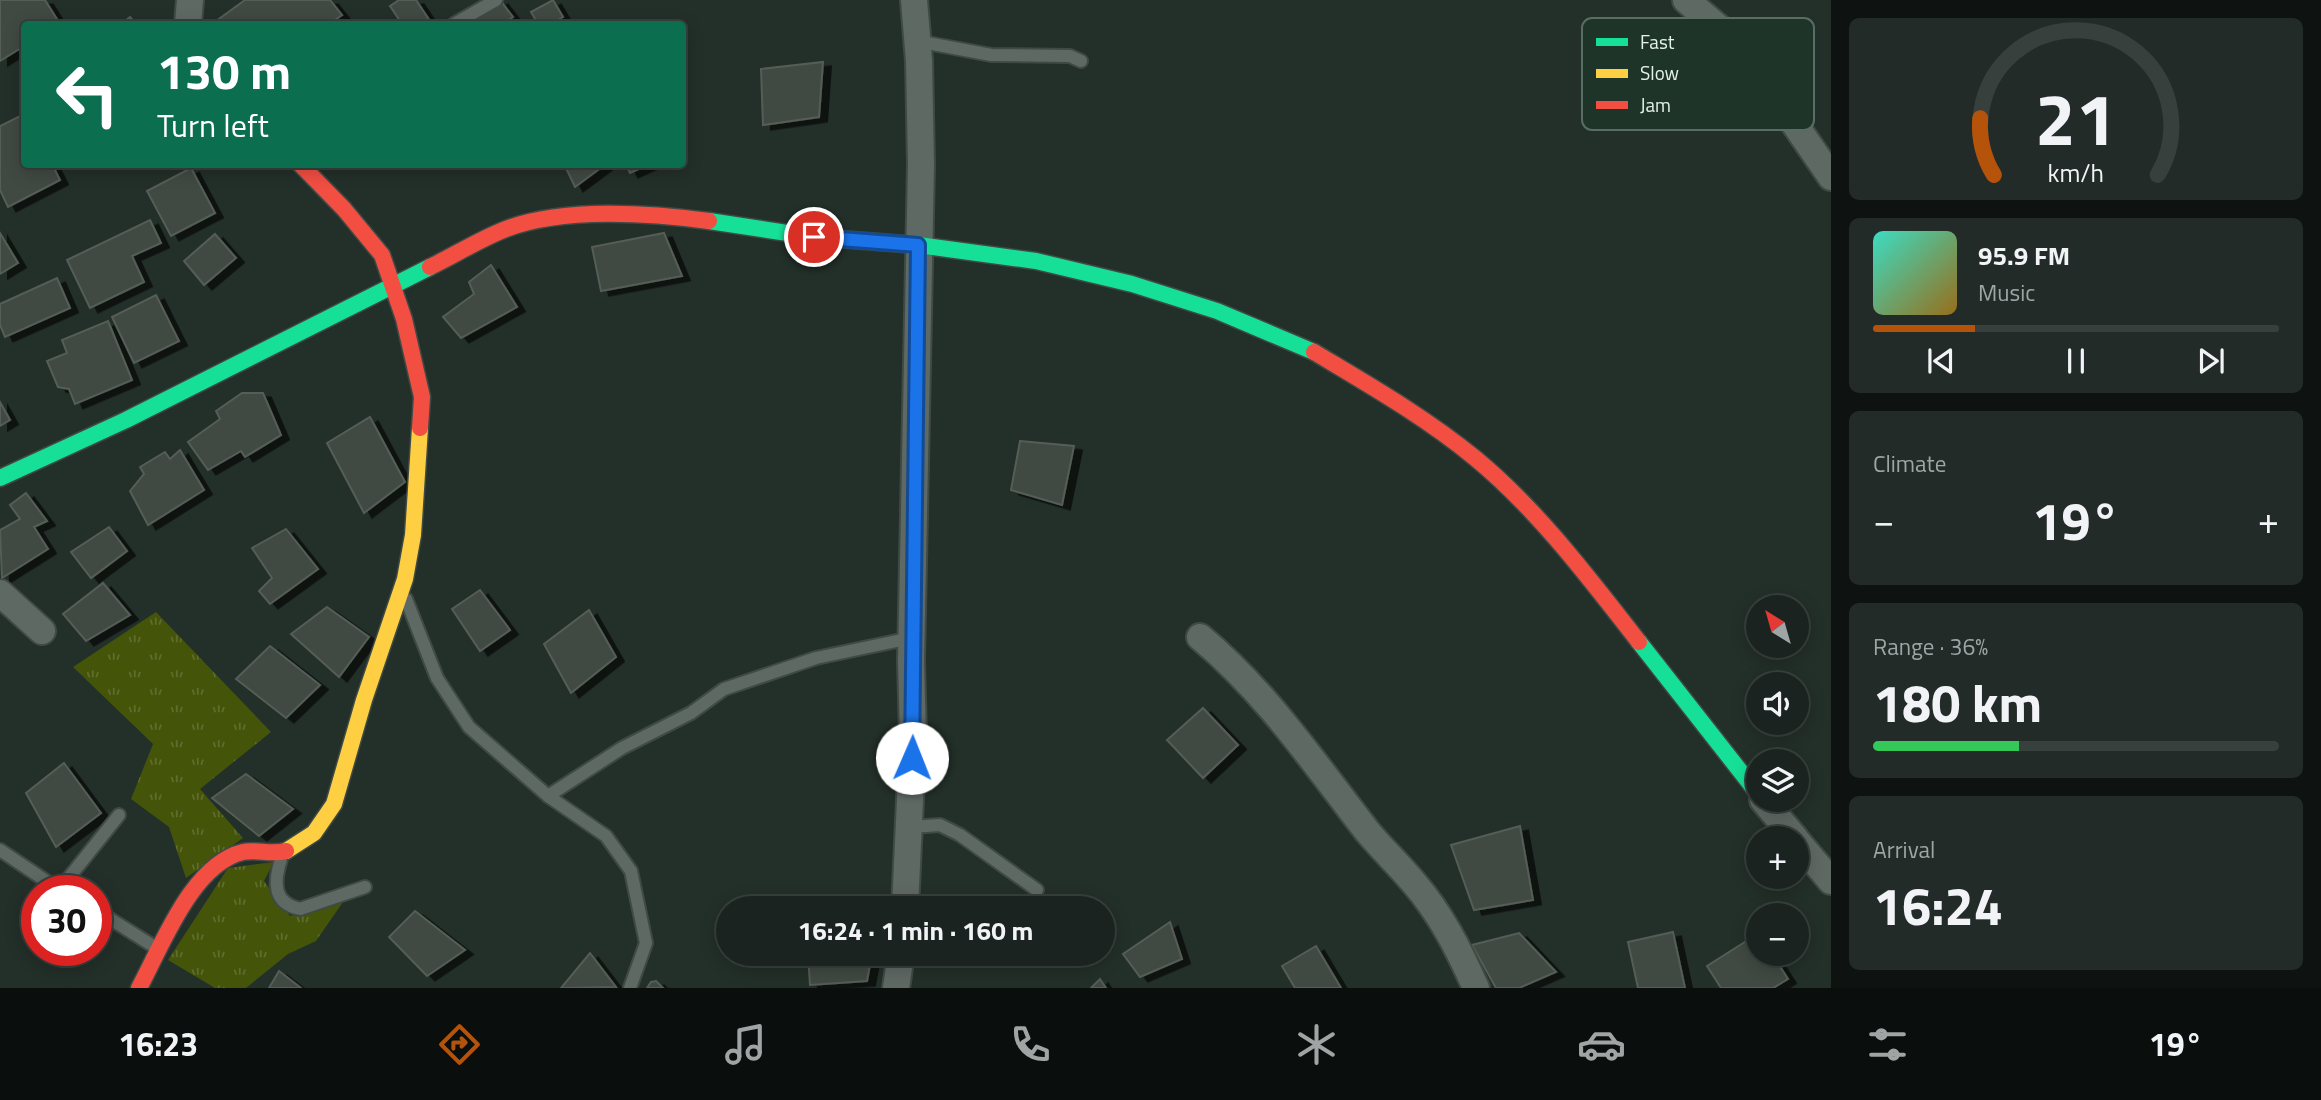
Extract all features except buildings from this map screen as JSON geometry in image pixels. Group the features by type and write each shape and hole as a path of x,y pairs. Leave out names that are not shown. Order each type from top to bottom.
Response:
{"street":[{"path":"188,21 190,0"},
{"path":"906,896 910,827 911,638 918,428 920,165 914,0"},
{"path":"1686,0 1707,18"},
{"path":"1798,130 1831,177"},
{"path":"139,988 191,891 216,866 244,852 271,855 284,852 314,834 334,804 402,589 413,536 422,397 394,284 382,256 344,209 304,168"},
{"path":"0,478 126,419 508,228 570,216 622,213 665,215 814,237 918,245 1036,261 1132,284 1217,312 1303,345 1400,403 1476,459 1572,556 1746,778"},
{"path":"0,593 41,631"},
{"path":"1200,637 1225,658 1296,735 1370,833 1415,884 1453,940 1476,988"},
{"path":"1773,812 1784,826"},
{"path":"1809,855 1831,881"},
{"path":"896,988 899,966"}],"lane":[{"path":"459,21 496,0"},
{"path":"917,41 991,55 1070,56 1081,61"},
{"path":"402,589 437,678 469,727 548,796 606,836 631,871 646,943 630,988"},
{"path":"548,796 622,748 691,713 724,689 816,658 911,638"},
{"path":"72,875 120,815"},
{"path":"910,827 940,825 960,835 1037,890"},
{"path":"0,850 38,875"},
{"path":"284,852 275,881 276,892 289,906 300,909 365,887"},
{"path":"112,920 158,949"}],"green space":[{"path":"156,612 271,732 200,789 243,838 186,878 169,827 131,799 153,744 73,667"},
{"path":"274,862 264,881 290,916 343,902 316,941 288,954 246,988 215,988 168,960 228,868"}],"traffic: fast":[{"path":"709,221 813,237 918,245 1036,261 1132,284 1217,311 1314,352"},
{"path":"0,478 126,420 430,267"},
{"path":"1639,642 1746,778"}],"traffic: slow":[{"path":"286,851 314,833 334,804 364,700 405,579 413,535 420,428"}],"traffic: jam":[{"path":"304,168 344,209 382,255 404,319 422,397 420,428"},
{"path":"430,267 506,229 553,217 634,214 709,221"},
{"path":"1314,352 1436,429 1498,478 1562,546 1639,642"},
{"path":"139,988 180,909 208,872 243,852 286,851"}],"route":[{"path":"814,237 918,245 918,428 911,661 912,758"}]}
